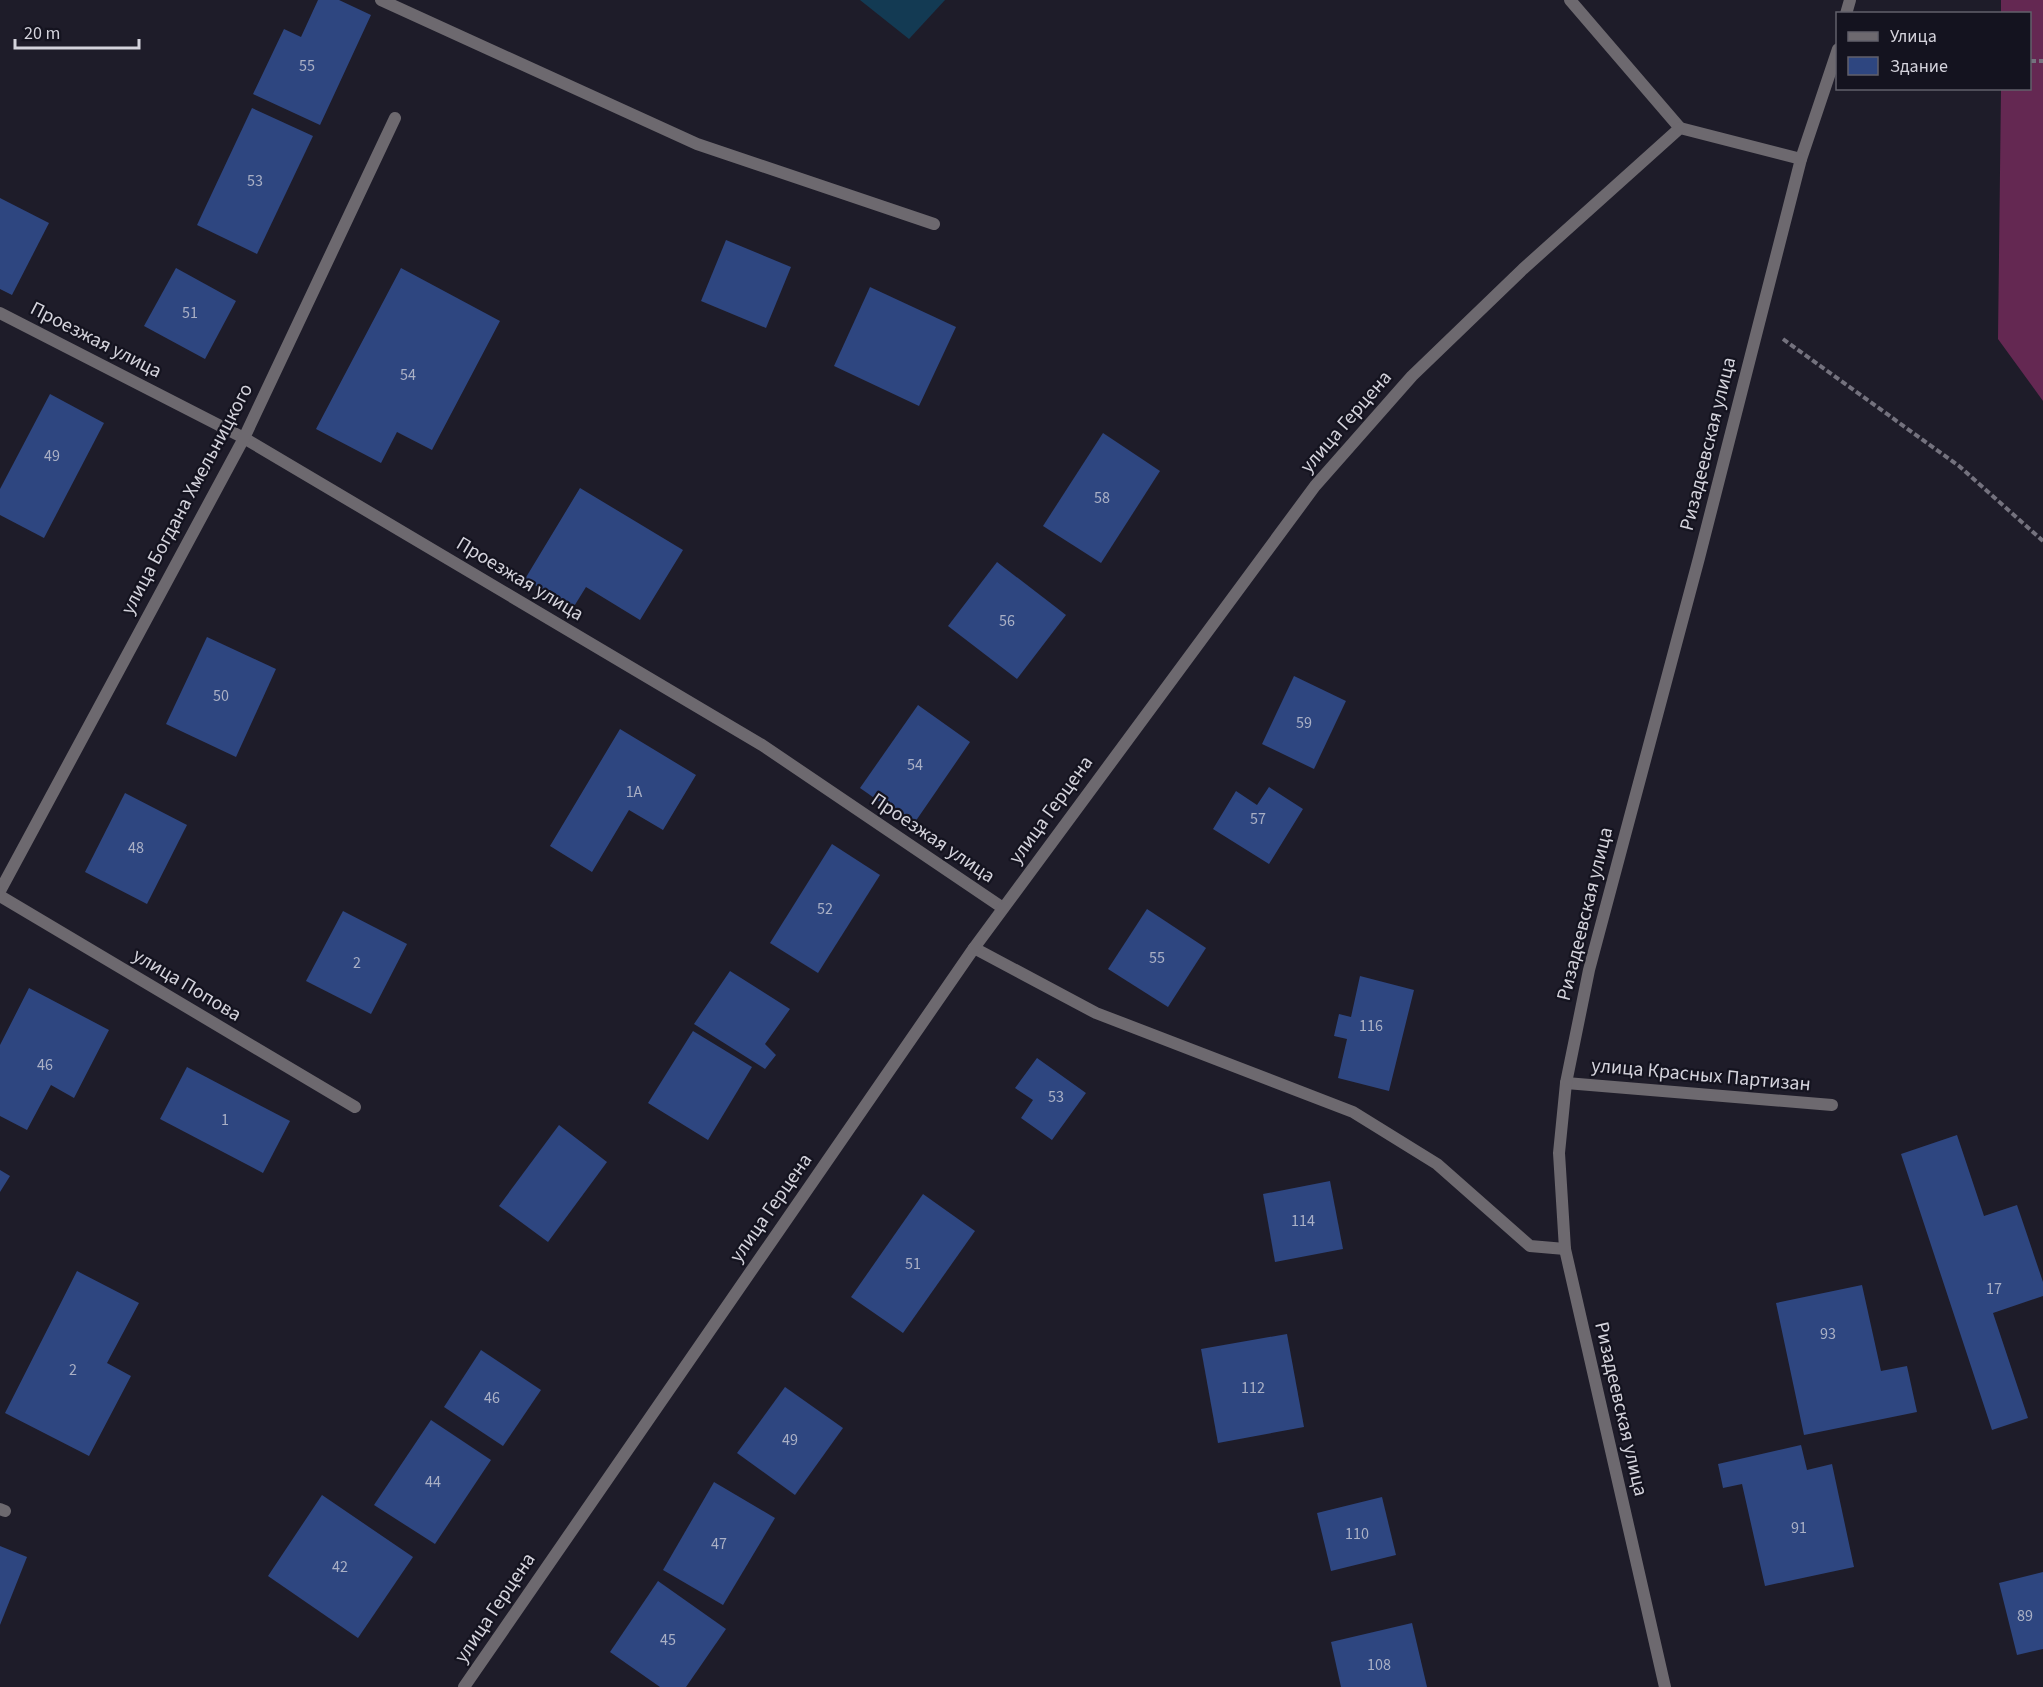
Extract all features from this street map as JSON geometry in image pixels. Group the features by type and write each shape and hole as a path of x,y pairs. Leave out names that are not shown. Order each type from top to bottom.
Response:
{"street":[{"path":"381,0 697,144 934,224"},
{"path":"1570,0 1680,128 1801,159"},
{"name":"Ризадеевская улица","path":"1665,1687 1565,1249 1560,1153 1566,1083 1589,970 1801,159 1836,54"},
{"name":"улица Богдана Хмельницкого","path":"0,894 244,438 395,118"},
{"name":"улица Герцена","path":"464,1687 974,948 1315,486 1412,376 1523,269 1680,128"},
{"name":"Проезжая улица","path":"0,313 244,438 762,745 1003,908"},
{"name":"улица Попова","path":"0,894 355,1107"},
{"path":"974,948 1096,1013 1353,1112 1437,1164 1530,1246 1565,1249"},
{"name":"улица Красных Партизан","path":"1566,1083 1832,1105"}],"path":[{"path":"1760,322 1959,466 2043,542"}],"shaded area":[{"path":"2001,0 2043,0 2043,401 1998,339 2001,90 2031,90 2031,12 2001,12"}],"water":[{"path":"860,0 945,0 909,39"}],"building":[{"path":"318,0 339,0 371,15 320,125 253,94 284,29 301,37"},
{"path":"252,108 313,136 257,254 197,225"},
{"path":"0,198 49,223 12,295 0,289"},
{"path":"726,240 791,267 766,328 701,301"},
{"path":"176,268 236,301 205,359 144,326"},
{"path":"401,268 500,321 432,450 397,432 381,463 316,429"},
{"path":"870,287 956,327 919,406 834,366"},
{"path":"50,394 104,423 44,538 0,515 0,489"},
{"path":"1103,433 1160,471 1101,563 1043,526"},
{"path":"580,488 683,550 640,620 586,587 573,608 525,579"},
{"path":"997,562 1066,615 1017,679 948,626"},
{"path":"207,637 276,669 236,757 166,724"},
{"path":"1294,676 1346,701 1314,769 1262,744"},
{"path":"918,705 970,742 913,825 860,788"},
{"path":"620,729 696,775 663,830 629,810 592,872 550,846"},
{"path":"1269,787 1303,809 1269,864 1213,829 1236,791 1257,805"},
{"path":"125,793 187,825 147,904 85,872"},
{"path":"832,844 880,875 818,973 770,943"},
{"path":"1147,909 1206,948 1168,1007 1108,969"},
{"path":"343,911 407,944 371,1014 306,981"},
{"path":"730,971 790,1009 765,1044 776,1055 765,1069 694,1024"},
{"path":"1360,976 1414,990 1389,1091 1338,1078 1347,1039 1334,1036 1339,1014 1351,1017"},
{"path":"29,988 109,1030 74,1098 51,1085 27,1130 0,1116 0,1045"},
{"path":"693,1031 752,1067 708,1140 648,1103"},
{"path":"1037,1058 1086,1093 1052,1140 1021,1118 1033,1100 1015,1088"},
{"path":"187,1067 290,1121 263,1173 160,1119"},
{"path":"559,1125 607,1162 548,1242 499,1206"},
{"path":"1957,1135 1984,1216 2017,1205 2043,1282 2043,1296 1993,1313 2028,1418 1992,1430 1901,1154"},
{"path":"0,1170 10,1176 0,1192"},
{"path":"1330,1181 1343,1249 1275,1262 1263,1194"},
{"path":"923,1194 975,1231 903,1333 851,1297"},
{"path":"77,1271 139,1303 107,1363 131,1376 89,1456 5,1413"},
{"path":"1862,1285 1881,1371 1907,1366 1917,1412 1804,1435 1776,1303"},
{"path":"1287,1334 1304,1427 1218,1443 1201,1349"},
{"path":"481,1350 541,1390 503,1446 444,1407"},
{"path":"785,1387 843,1428 795,1495 737,1453"},
{"path":"431,1420 491,1460 435,1544 374,1505"},
{"path":"1801,1445 1807,1470 1832,1464 1854,1567 1765,1586 1742,1484 1723,1488 1718,1464"},
{"path":"714,1482 775,1518 723,1605 663,1570"},
{"path":"322,1495 413,1557 358,1638 268,1576"},
{"path":"1382,1497 1396,1555 1331,1571 1317,1513"},
{"path":"0,1546 27,1557 0,1625"},
{"path":"2043,1572 2043,1649 2017,1655 1999,1583"},
{"path":"658,1581 726,1629 686,1687 660,1687 610,1652"},
{"path":"1412,1623 1427,1687 1341,1687 1331,1642"}]}
